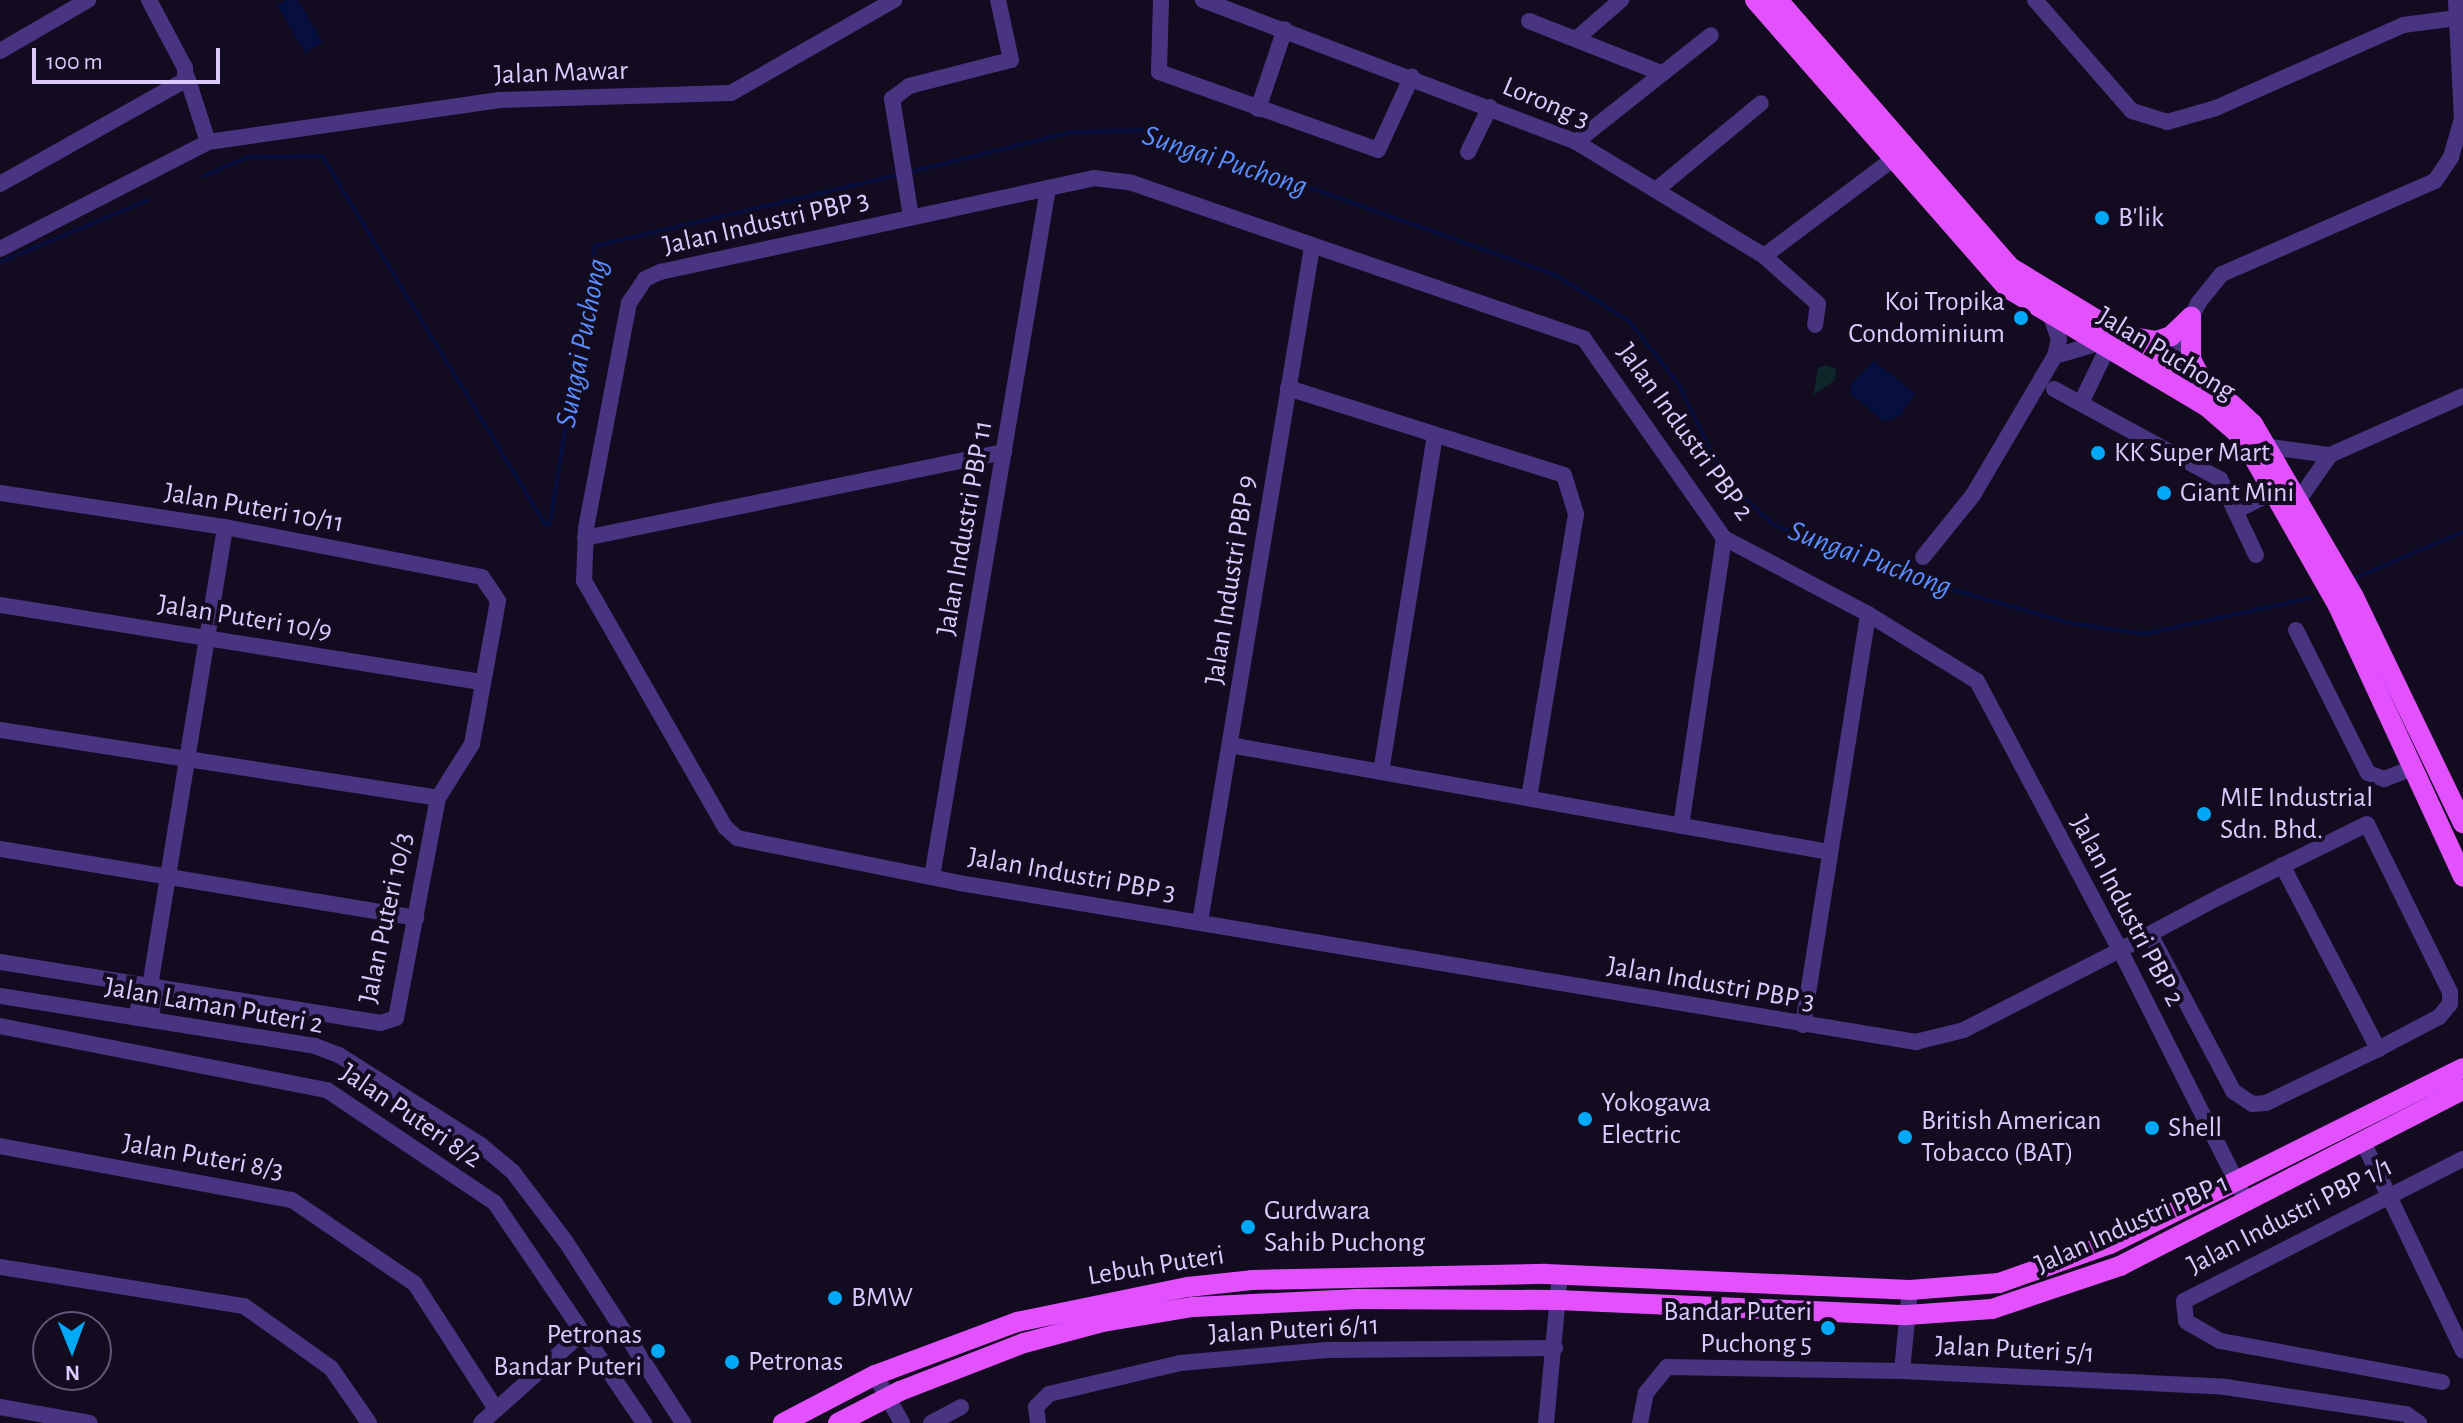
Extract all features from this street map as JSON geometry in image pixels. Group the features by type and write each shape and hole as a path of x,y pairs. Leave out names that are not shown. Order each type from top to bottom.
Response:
{"main road":[{"name":"Jalan Puchong","path":"1755,0 1896,157 2007,288 2051,317 2162,371 2203,383 2236,407 2270,447 2300,498 2326,565"},
{"name":"Jalan Puchong","path":"1778,0 2010,267 2104,342"},
{"path":"2104,342 2156,341 2171,336 2191,317"},
{"path":"2191,317 2191,359 2203,383"},
{"name":"Jalan Puchong","path":"2162,371 2225,420 2257,457 2326,565 2463,823"},
{"name":"Jalan Puchong","path":"2346,602 2410,769 2463,877"},
{"name":"Jalan Industri PBP 1","path":"1560,1274 1910,1290 1999,1283 2047,1270 2236,1181 2463,1068"},
{"name":"Jalan Industri PBP 1","path":"1556,1324 1907,1315 2018,1303 2120,1266 2364,1144 2463,1090"},
{"name":"Lebuh Puteri","path":"783,1423 875,1375 1028,1319 1140,1293 1252,1280 1560,1274"},
{"name":"Lebuh Puteri","path":"838,1423 887,1397 1024,1343 1149,1313 1288,1300 1556,1324"}],"street":[{"path":"0,51 88,0"},
{"path":"149,0 208,142"},
{"name":"Jalan Mawar","path":"0,249 208,142 498,100 731,93 894,0"},
{"path":"911,217 892,99 909,86 1011,60 998,0"},
{"path":"1161,0 1159,72 1378,150 1412,76"},
{"name":"Lorong 3","path":"1203,0 1247,8 1285,29 1576,142 1764,256 1818,304 1815,325"},
{"path":"1576,39 1621,0"},
{"path":"2035,0 2132,111 2167,122 2206,112 2403,25 2457,18"},
{"path":"2162,371 2191,317 2222,274 2435,181 2451,157 2462,119 2456,0"},
{"path":"1529,21 1661,73"},
{"path":"1258,109 1285,29"},
{"path":"1576,142 1711,35"},
{"path":"0,184 183,80"},
{"path":"1656,190 1761,103"},
{"path":"1468,152 1490,107"},
{"path":"1764,256 1896,157"},
{"name":"Jalan Industri PBP 2","path":"1048,188 1094,178 1132,183 1584,339 1724,538 1868,614 1977,681 2120,950 2247,1204"},
{"name":"Jalan Industri PBP 3","path":"1048,188 645,279 629,303 585,538 584,581 737,838 932,877 1904,1042 1950,1036 2367,824 2450,992 2447,1011 2378,1049"},
{"name":"Jalan Industri PBP 11","path":"932,877 1048,188"},
{"name":"Jalan Industri PBP 9","path":"1200,922 1312,247"},
{"path":"1923,557 1973,495 2055,356 2059,339 2051,317"},
{"path":"2055,356 2104,342"},
{"path":"2081,403 2104,342"},
{"path":"1288,388 1564,475 1576,514 1529,798"},
{"path":"2054,389 2206,468 2220,479 2256,555"},
{"path":"2300,498 2330,455 2463,396"},
{"path":"1381,772 1435,434"},
{"path":"2270,447 2330,455"},
{"path":"585,538 1004,452"},
{"path":"2237,510 2276,491"},
{"name":"Jalan Puteri 10/11","path":"0,493 225,527 482,577 493,587"},
{"path":"144,1019 225,527"},
{"path":"1681,826 1724,538"},
{"name":"Jalan Puteri 10/3","path":"0,962 386,1023 398,1014 438,798 472,744 498,601 493,587"},
{"name":"Jalan Puteri 10/9","path":"0,605 481,682"},
{"path":"1803,1025 1868,614"},
{"path":"2296,630 2368,773 2384,779 2410,769"},
{"path":"0,730 438,798"},
{"path":"1230,745 1829,852"},
{"path":"0,849 416,918"},
{"path":"2150,934 2233,1091 2245,1102 2266,1103 2378,1049 2282,865"},
{"name":"Jalan Laman Puteri 2","path":"0,996 315,1046 339,1055 481,1145 513,1172 566,1242 683,1423"},
{"name":"Jalan Puteri 8/2","path":"0,1026 327,1090 495,1203 644,1423"},
{"path":"2364,1144 2463,1351"},
{"name":"Jalan Puteri 8/3","path":"0,1146 292,1200 415,1284 496,1409"},
{"name":"Jalan Industri PBP 1/1","path":"2442,1382 2220,1341 2186,1321 2184,1301 2191,1293 2463,1159"},
{"path":"0,1267 244,1306 331,1368 369,1423"},
{"path":"1546,1423 1560,1274"},
{"path":"1902,1371 1910,1290"},
{"name":"Jalan Puteri 6/11","path":"1038,1423 1035,1416 1041,1399 1180,1363 1556,1324"},
{"path":"481,1423 581,1334"},
{"name":"Jalan Puteri 5/1","path":"1640,1423 1646,1393 1667,1367 1902,1371 2225,1387 2406,1414 2419,1423"},
{"path":"875,1375 902,1423"},
{"path":"0,1407 85,1422"},
{"path":"931,1423 961,1407"}],"green space":[{"path":"1827,365 1836,369 1835,380 1813,396 1818,368"}],"shaded area":[{"path":"286,0 298,0 323,42 305,53 277,5"},
{"path":"1874,361 1915,393 1901,416 1884,422 1850,393 1852,383"}],"waterway":[{"name":"Sungai Puchong","path":"910,172 1072,132 1148,130 1557,276 1629,321 1679,385 1725,480 1774,525 1936,585 2070,623 2144,634 2310,598"},
{"name":"Sungai Puchong","path":"204,176 248,157 322,156 545,524 550,524 595,246 901,174"},
{"name":"Sungai Puchong","path":"0,262 148,200"},
{"name":"Sungai Puchong","path":"2355,578 2463,532"}],"place":[{"name":"B'lik","path":"2102,218"},
{"name":"Koi Tropika Condominium","path":"2021,318"},
{"name":"KK Super Mart","path":"2098,453"},
{"name":"Giant Mini","path":"2164,493"},
{"name":"MIE Industrial Sdn. Bhd.","path":"2204,814"},
{"name":"Yokogawa Electric","path":"1585,1119"},
{"name":"Shell","path":"2152,1128"},
{"name":"British American Tobacco (BAT)","path":"1905,1137"},
{"name":"Gurdwara Sahib Puchong","path":"1248,1227"},
{"name":"BMW","path":"835,1298"},
{"name":"Bandar Puteri Puchong 5","path":"1828,1328"},
{"name":"Petronas Bandar Puteri","path":"658,1351"},
{"name":"Petronas","path":"732,1362"}]}
